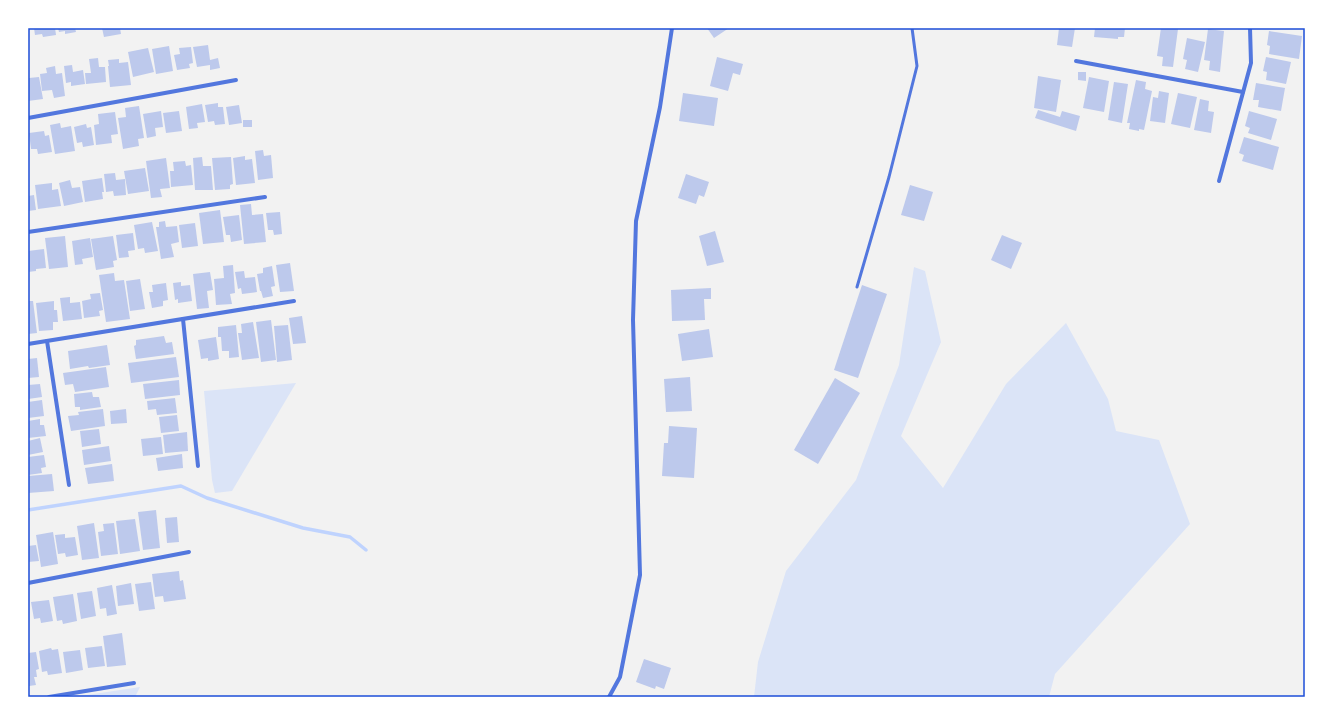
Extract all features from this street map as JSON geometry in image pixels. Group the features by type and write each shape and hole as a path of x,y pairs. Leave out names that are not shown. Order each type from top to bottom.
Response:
{"street":[{"path":"609,697 620,677 640,575 633,320 636,221 660,107 672,28"},
{"path":"1218,181 1251,63 1250,28"},
{"path":"1076,61 1243,92"},
{"path":"28,118 236,80"},
{"path":"28,232 265,197"},
{"path":"28,344 294,301"},
{"path":"183,319 198,466"},
{"path":"47,341 69,485"},
{"path":"28,583 189,552"},
{"path":"49,697 134,683"}],"lane":[{"path":"857,287 890,177 917,66 912,28"}],"shaded area":[{"path":"914,267 925,271 941,342 901,436 943,488 1006,384 1066,323 1108,399 1116,431 1159,440 1190,524 1055,674 1049,697 754,697 758,662 786,571 856,480 899,365"},
{"path":"296,383 232,491 215,493 212,480 204,391"},
{"path":"140,687 135,697 74,697"}],"building":[{"path":"34,28 55,28 56,35 43,37 42,34 35,35"},
{"path":"58,28 75,28 76,32 65,34 65,31 59,32"},
{"path":"102,28 120,28 121,34 104,37"},
{"path":"707,28 729,28 714,38"},
{"path":"1059,28 1075,28 1072,47 1057,45"},
{"path":"1095,28 1125,28 1124,37 1118,37 1118,39 1094,37"},
{"path":"1161,28 1178,29 1173,67 1162,66 1163,57 1157,56"},
{"path":"1208,29 1224,31 1220,72 1209,70 1210,61 1204,60"},
{"path":"1269,31 1302,36 1299,59 1269,54 1270,46 1267,45"},
{"path":"1187,38 1205,42 1198,72 1185,69 1187,60 1183,59"},
{"path":"208,45 210,60 218,58 220,68 210,70 210,65 197,67 193,47"},
{"path":"169,46 173,71 156,74 152,49"},
{"path":"191,47 193,63 189,64 190,68 177,70 174,55 180,54 179,48"},
{"path":"148,48 154,72 133,77 128,52"},
{"path":"717,57 743,64 740,75 733,73 728,91 710,86"},
{"path":"1266,57 1291,62 1286,84 1266,80 1267,72 1263,71"},
{"path":"98,58 99,67 105,67 106,82 86,84 85,73 91,73 89,59"},
{"path":"119,59 119,63 128,62 131,85 110,87 108,60"},
{"path":"72,65 73,72 83,70 85,84 71,86 71,82 66,83 64,66"},
{"path":"55,66 56,74 62,73 65,96 54,98 52,90 42,91 40,74 47,73 46,68"},
{"path":"1078,72 1086,72 1086,81 1078,80"},
{"path":"28,74 29,78 39,77 43,99 28,101"},
{"path":"1038,76 1061,80 1056,112 1034,108"},
{"path":"1089,77 1109,81 1104,112 1083,108"},
{"path":"1136,80 1146,82 1145,89 1152,91 1144,130 1139,129 1139,131 1129,129 1130,123 1127,123"},
{"path":"1114,82 1128,84 1122,123 1108,120"},
{"path":"1256,83 1285,88 1281,111 1258,107 1259,100 1253,100"},
{"path":"1159,91 1169,93 1165,123 1150,121 1153,97 1158,98"},
{"path":"683,93 718,98 714,126 679,121"},
{"path":"1178,93 1197,97 1190,128 1171,124"},
{"path":"1200,99 1209,101 1208,111 1214,112 1211,133 1194,130"},
{"path":"218,103 218,107 223,107 225,124 215,125 214,121 208,122 205,105"},
{"path":"202,104 205,122 197,123 198,128 189,129 186,107"},
{"path":"239,105 242,123 229,125 226,107"},
{"path":"139,106 144,138 138,139 139,146 123,149 118,118 126,117 125,108"},
{"path":"1038,110 1060,117 1062,111 1080,116 1076,131 1035,118"},
{"path":"161,111 163,127 155,128 156,136 147,138 143,114"},
{"path":"179,111 182,131 166,133 163,113"},
{"path":"1249,111 1277,119 1271,140 1248,133 1250,128 1245,126"},
{"path":"115,112 118,134 111,135 112,143 96,145 94,125 99,124 98,114"},
{"path":"243,120 252,120 252,127 243,127"},
{"path":"60,123 61,128 71,126 75,151 55,154 50,125"},
{"path":"86,124 87,128 91,127 94,145 83,147 82,142 77,143 74,127"},
{"path":"44,131 45,136 49,135 52,152 38,154 37,149 31,149 29,133"},
{"path":"1244,137 1279,147 1273,170 1242,161 1244,155 1239,153"},
{"path":"263,150 264,156 271,155 273,178 258,180 255,151"},
{"path":"245,156 245,160 252,159 255,183 236,185 233,158"},
{"path":"202,157 203,166 211,166 213,190 195,190 193,158"},
{"path":"231,157 233,184 230,185 230,189 215,190 212,158"},
{"path":"166,158 170,188 160,189 162,197 151,198 146,161"},
{"path":"185,161 186,166 191,165 193,185 171,187 170,171 174,171 173,162"},
{"path":"145,168 149,191 128,194 124,171"},
{"path":"115,173 116,180 125,179 126,195 114,196 113,191 106,192 104,174"},
{"path":"686,174 709,182 704,197 699,195 696,204 678,198"},
{"path":"102,178 104,192 102,192 103,199 85,202 82,181"},
{"path":"70,180 72,188 80,187 83,202 64,206 59,183"},
{"path":"52,183 52,190 58,189 61,206 38,209 35,185"},
{"path":"910,185 933,192 924,221 901,215"},
{"path":"34,195 36,210 28,211 28,196"},
{"path":"251,204 252,215 263,214 266,242 244,244 240,205"},
{"path":"220,210 224,242 203,244 199,213"},
{"path":"280,212 282,234 274,235 273,230 268,230 266,213"},
{"path":"239,215 242,240 231,242 230,235 226,235 223,217"},
{"path":"165,221 166,227 177,226 179,242 171,244 174,257 161,259 156,227 159,227 159,222"},
{"path":"152,222 158,251 145,253 144,248 138,249 134,225"},
{"path":"195,223 198,246 182,248 179,225"},
{"path":"715,231 724,262 707,266 699,236"},
{"path":"133,233 135,250 128,251 129,257 119,258 116,235"},
{"path":"1002,235 1022,243 1011,269 991,260"},
{"path":"65,236 68,267 49,269 45,238"},
{"path":"113,236 117,260 113,261 114,267 96,270 91,239"},
{"path":"90,238 93,257 82,259 83,264 75,265 72,241"},
{"path":"44,249 46,268 28,272 28,251"},
{"path":"290,263 294,291 280,292 276,265"},
{"path":"233,265 235,293 230,294 232,304 216,305 214,279 224,278 223,266"},
{"path":"272,266 275,286 271,287 273,296 263,298 260,291 257,274 263,273 263,268"},
{"path":"244,271 245,278 255,277 257,292 242,294 241,288 238,289 235,272"},
{"path":"210,272 213,290 207,291 209,308 197,309 193,274"},
{"path":"114,273 115,281 124,280 130,319 106,322 99,275"},
{"path":"140,279 145,309 130,311 126,281"},
{"path":"181,282 181,286 190,285 192,301 178,303 178,299 175,300 173,283"},
{"path":"166,283 168,300 163,301 163,306 152,308 149,292 153,292 152,285"},
{"path":"862,285 887,294 858,378 834,370"},
{"path":"711,288 711,299 704,299 705,320 672,321 671,290"},
{"path":"100,293 103,310 99,311 100,316 84,318 82,301 91,299 90,294"},
{"path":"70,297 70,303 80,302 82,319 63,321 60,298"},
{"path":"28,301 33,301 37,333 28,334"},
{"path":"54,301 54,310 57,310 58,322 53,322 53,330 39,331 36,303"},
{"path":"302,316 306,343 293,344 289,318"},
{"path":"271,320 276,360 261,362 256,322"},
{"path":"253,322 259,358 242,360 238,333 242,333 241,324"},
{"path":"236,325 239,357 229,358 229,351 222,351 221,337 218,337 218,327"},
{"path":"288,325 292,360 277,362 274,326"},
{"path":"709,329 713,357 682,361 678,334"},
{"path":"164,336 166,343 172,342 174,354 136,359 134,346 136,345 136,340"},
{"path":"216,337 219,359 208,361 208,358 201,359 198,340"},
{"path":"107,345 110,365 70,369 68,351"},
{"path":"176,357 179,377 131,383 128,363"},
{"path":"37,358 39,377 28,378 28,359"},
{"path":"106,367 109,387 75,392 73,384 65,385 63,373"},
{"path":"690,377 692,411 666,412 664,379"},
{"path":"835,378 860,393 818,464 794,450"},
{"path":"179,380 180,395 145,399 143,384"},
{"path":"40,384 42,397 28,399 28,385"},
{"path":"92,392 93,397 99,397 101,407 80,410 80,407 75,407 74,394"},
{"path":"175,398 177,413 157,415 156,409 148,410 147,401"},
{"path":"42,400 44,416 28,418 28,402"},
{"path":"103,409 105,426 71,431 68,416 79,415 78,412"},
{"path":"126,409 127,423 111,424 110,411"},
{"path":"177,415 179,431 161,433 159,417"},
{"path":"40,419 40,425 44,425 46,436 28,438 28,421"},
{"path":"669,426 697,428 694,478 662,476 664,443 668,443"},
{"path":"99,429 101,444 82,447 80,431"},
{"path":"187,432 188,451 165,453 163,435"},
{"path":"161,437 163,454 143,456 141,439"},
{"path":"40,438 43,452 28,455 28,441"},
{"path":"109,446 111,461 84,465 82,450"},
{"path":"182,454 183,468 158,471 156,458"},
{"path":"44,455 46,467 41,468 42,473 28,475 28,457"},
{"path":"112,464 114,481 88,484 85,468"},
{"path":"52,474 54,491 28,493 28,476"},
{"path":"156,510 160,548 143,550 138,512"},
{"path":"177,517 179,542 167,543 165,518"},
{"path":"135,519 140,551 120,554 116,521"},
{"path":"94,523 99,558 82,560 77,526"},
{"path":"114,523 118,554 101,556 98,532 104,531 103,524"},
{"path":"53,532 58,564 41,567 36,535"},
{"path":"65,534 65,538 75,537 78,555 66,557 65,553 58,554 55,535"},
{"path":"36,545 39,561 28,562 28,546"},
{"path":"179,571 180,581 183,580 186,599 164,602 163,596 155,597 152,574"},
{"path":"151,582 155,609 139,611 135,584"},
{"path":"131,583 134,604 118,606 116,586"},
{"path":"112,585 117,614 107,616 106,608 100,609 97,588"},
{"path":"92,591 96,616 81,619 77,593"},
{"path":"73,594 77,621 63,624 62,620 57,621 53,597"},
{"path":"49,600 53,621 41,623 40,618 34,619 31,602"},
{"path":"122,633 126,665 107,667 103,636"},
{"path":"102,646 105,666 88,668 85,648"},
{"path":"51,648 52,650 58,649 62,673 48,675 47,671 42,672 39,651"},
{"path":"80,650 83,670 66,673 63,652"},
{"path":"36,652 39,669 36,670 37,677 34,677 36,685 29,686 28,653"},
{"path":"644,659 671,668 664,689 656,686 655,689 636,682"}],"waterway":[{"path":"28,510 181,486 207,498 303,528 350,537 366,550"}]}
